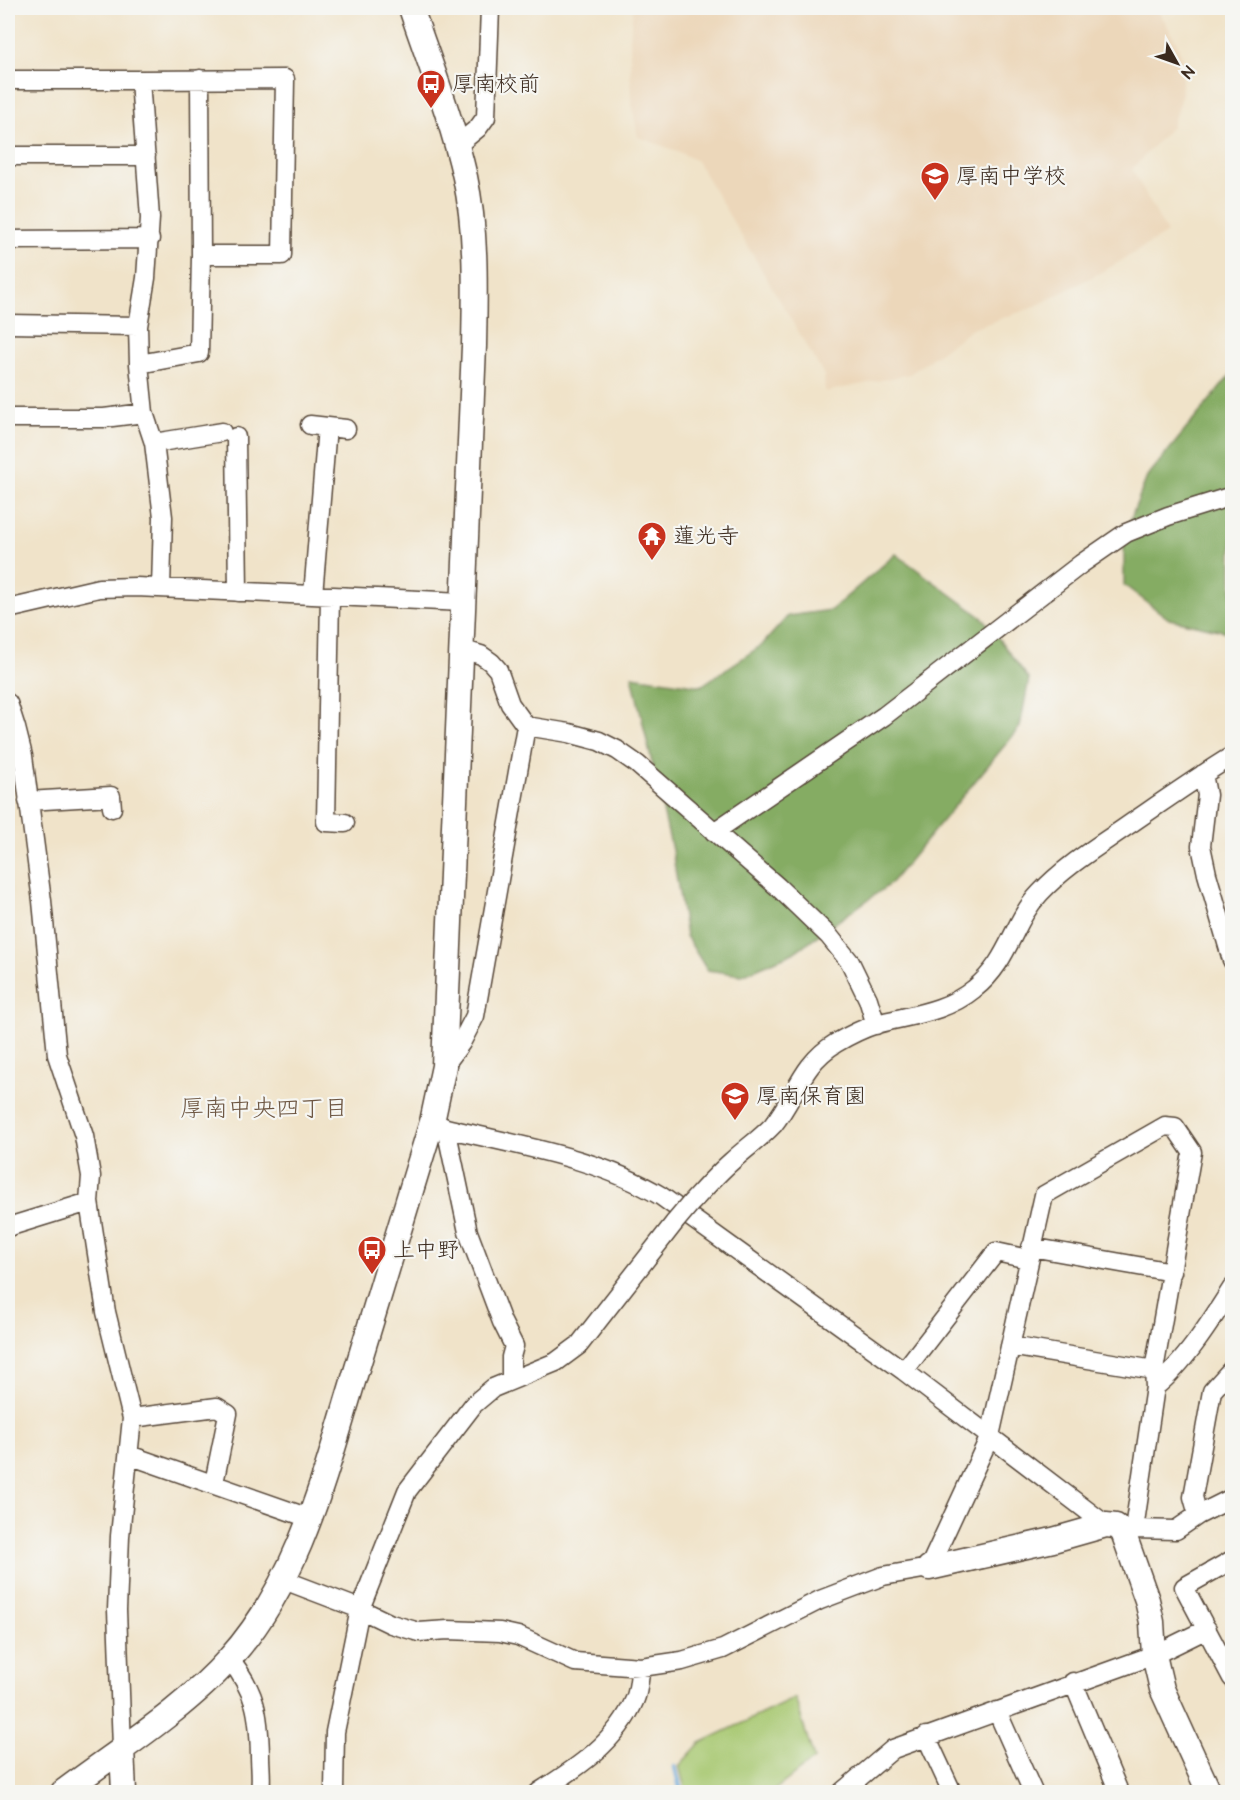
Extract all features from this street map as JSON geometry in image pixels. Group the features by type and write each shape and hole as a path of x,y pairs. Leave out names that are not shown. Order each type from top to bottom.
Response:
{"street":[{"path":"63,1792 176,1708 230,1659 267,1609 284,1580 319,1491 439,1125 444,1066 475,295 473,233 465,179 411,8"},
{"path":"456,146 478,128 486,117 490,8"},
{"path":"139,364 199,353 200,79"},
{"path":"8,80 285,79 282,255 201,255"},
{"path":"140,80 150,239 138,326 139,364 144,413 154,443 163,517 161,588"},
{"path":"8,156 146,156"},
{"path":"8,240 150,239"},
{"path":"8,324 138,326"},
{"path":"8,418 104,418 144,413"},
{"path":"345,823 326,822 319,426 346,429"},
{"path":"154,443 229,435 238,592"},
{"path":"714,832 884,716 1081,564 1126,533 1168,516 1233,496"},
{"path":"8,609 99,588 161,588 463,602"},
{"path":"461,649 481,655 498,670 510,704 526,726 581,735 616,750 637,764 778,887 829,936 850,962 868,999 876,1025"},
{"path":"8,703 23,756 42,902 57,1055 84,1136 91,1176 89,1202 106,1312 132,1418 120,1536 117,1610 124,1792"},
{"path":"444,1066 461,1043 475,1016 526,726"},
{"path":"334,1792 335,1732 360,1609 407,1491 474,1404 493,1388 555,1362 579,1345 691,1203 721,1171 772,1125 800,1079 815,1060 835,1044 876,1025 907,1019 957,1002 974,990 988,977 1002,958 1026,912 1039,894 1055,879 1086,854 1233,756"},
{"path":"1203,774 1207,795 1201,846 1233,960"},
{"path":"28,801 111,796 112,808"},
{"path":"439,1125 586,1162 641,1184 661,1196 1121,1529 1148,1599 1154,1654 1162,1689 1209,1792"},
{"path":"439,1125 468,1232 502,1322 514,1346 510,1358 511,1380"},
{"path":"929,1568 990,1436 1044,1194 1165,1126 1175,1127 1192,1152 1155,1379 1121,1529"},
{"path":"8,1227 89,1202"},
{"path":"904,1371 996,1252 1029,1253 1172,1272"},
{"path":"1010,1346 1155,1379 1169,1376 1233,1288"},
{"path":"1198,1515 1193,1497 1212,1391 1233,1370"},
{"path":"132,1418 217,1407 228,1414 214,1484"},
{"path":"129,1455 309,1518"},
{"path":"284,1580 360,1609 391,1624 419,1632 448,1630 500,1632 518,1636 575,1662 641,1667 682,1661 723,1648 820,1600 883,1576 1053,1540 1121,1529 1176,1530 1198,1515 1233,1498"},
{"path":"1233,1560 1184,1587 1233,1678"},
{"path":"842,1792 861,1786 893,1749 1154,1654 1207,1629"},
{"path":"230,1659 245,1680 253,1697 259,1721 260,1792"},
{"path":"539,1792 601,1748 621,1724 636,1698 641,1667"},
{"path":"1072,1682 1119,1792"},
{"path":"997,1711 1033,1792"},
{"path":"926,1736 952,1792"}],"shaded area":[{"name":"厚南中学校","path":"633,8 1149,8 1160,13 1176,41 1182,58 1182,93 1172,126 1132,169 1167,233 1109,268 1034,307 972,329 910,374 825,392 824,375 697,161 638,137 631,100 630,38"}],"green space":[{"path":"1232,373 1232,633 1169,619 1124,585 1124,536 1147,477"},
{"path":"896,554 984,619 1029,679 1020,727 890,884 793,953 742,975 707,970 686,936 672,850 632,676 701,686 762,645 788,616 831,610"},
{"path":"795,1698 814,1759 772,1792 686,1792 679,1766 700,1743"}],"waterway":[{"path":"675,1767 681,1792"}],"place":[{"name":"厚南校前","path":"431,110"},
{"name":"厚南中学校","path":"935,202"},
{"name":"蓮光寺","path":"652,562"},
{"name":"厚南保育園","path":"735,1122"},
{"name":"上中野","path":"372,1276"}],"district":[{"name":"厚南中央四丁目","path":"264,1109"}]}
